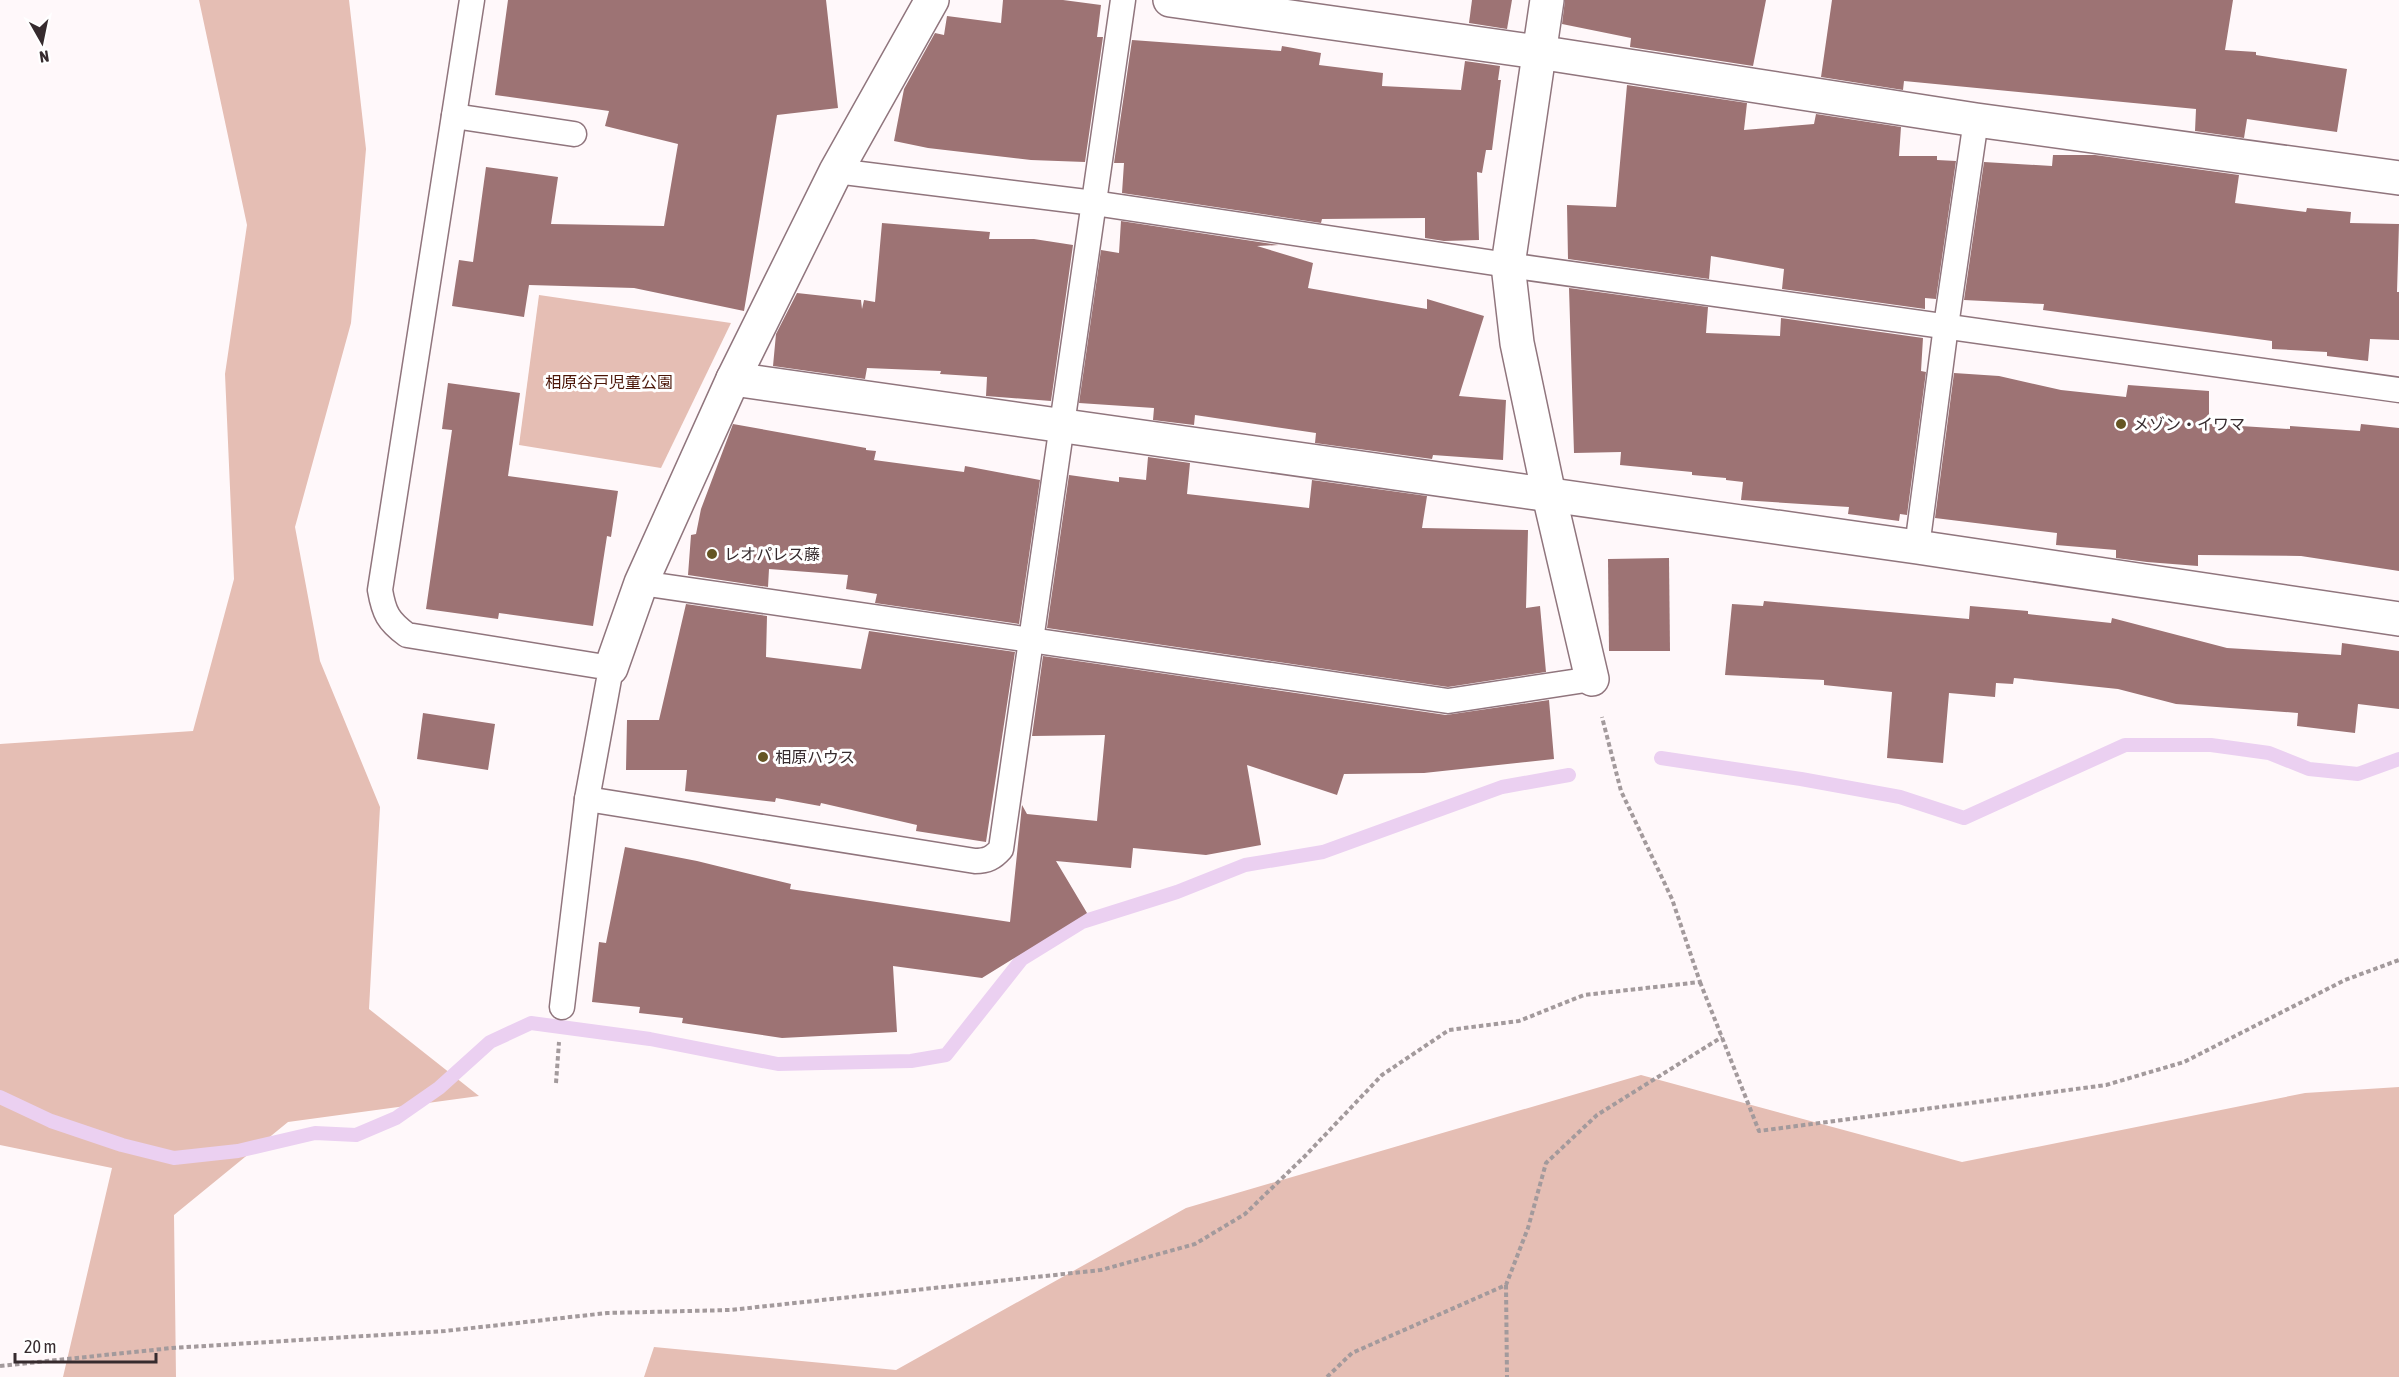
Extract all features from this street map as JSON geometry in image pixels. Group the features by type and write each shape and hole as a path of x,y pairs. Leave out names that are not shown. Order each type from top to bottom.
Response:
{"street":[{"path":"611,668 640,583 733,380 836,171 932,0"},
{"path":"1170,0 1538,52 1976,120 2399,178"},
{"path":"1547,0 1508,265 1517,343 1549,495 1592,679"},
{"path":"733,380 1917,547 2399,619"}],"lane":[{"path":"472,0 380,590 383,608 392,624 407,635 611,668 587,799 562,1007"},
{"path":"587,799 975,861 986,861 1001,849 1122,0"},
{"path":"454,116 574,134"},
{"path":"1917,547 1976,120"},
{"path":"836,171 1094,203 1508,265 2399,390"},
{"path":"640,583 1448,701 1592,679"}],"path":[{"path":"1592,679 1621,791 1672,899 1700,982 1760,1131 2106,1085 2184,1062 2345,980 2399,960"},
{"path":"0,1366 172,1348 445,1331 607,1313 730,1310 1101,1270 1195,1244 1245,1214 1305,1156 1382,1075 1449,1030 1519,1022 1584,995 1700,982"},
{"path":"1507,1377 1506,1285 1528,1228 1546,1163 1597,1115 1722,1037"},
{"path":"556,1083 560,1040"},
{"path":"1327,1377 1352,1353 1506,1285"}],"green space":[{"path":"199,0 349,0 366,149 351,323 295,527 320,661 380,807 369,1009 479,1096 288,1122 174,1215 176,1377 63,1377 112,1168 0,1145 0,744 193,731 234,579 225,374 247,225"},
{"name":"相原谷戸児童公園","path":"539,295 731,323 661,468 519,445"},
{"path":"1641,1075 1962,1162 2305,1093 2399,1087 2399,1377 644,1377 654,1347 896,1370 1186,1208"}],"building":[{"path":"508,0 826,0 838,108 777,115 744,311 634,288 529,285 524,317 452,306 459,260 473,262 486,167 558,177 551,224 664,226 678,144 605,126 609,111 495,95"},
{"path":"1003,0 1063,0 1101,5 1097,37 1103,37 1085,162 1031,160 928,148 894,141 904,89 935,33 944,35 947,16 1001,23"},
{"path":"1472,0 1512,0 1507,29 1469,23"},
{"path":"1565,0 1766,0 1753,66 1630,47 1631,38 1562,24"},
{"path":"1832,0 2233,0 2225,50 2256,52 2256,55 2347,69 2337,132 2247,119 2244,138 2195,131 2196,109 1904,81 1903,90 1821,77"},
{"path":"1132,40 1281,51 1282,46 1321,53 1319,65 1383,73 1382,86 1461,90 1465,61 1500,66 1498,80 1501,80 1492,150 1486,150 1482,173 1477,172 1479,240 1444,241 1425,238 1425,218 1322,219 1321,223 1122,193 1124,163 1114,163"},
{"path":"1627,85 1747,103 1744,130 1814,124 1816,114 1901,127 1899,156 1937,156 1937,160 1956,161 1936,299 1925,298 1925,309 1782,289 1784,269 1711,256 1709,279 1568,259 1567,205 1616,207"},
{"path":"2053,155 2095,155 2239,175 2235,203 2306,212 2307,208 2351,212 2350,223 2399,224 2397,292 2399,292 2399,340 2370,339 2368,361 2327,356 2327,352 2272,349 2272,341 2043,310 2044,304 1964,300 1984,162 2052,166"},
{"path":"1121,221 1279,245 1257,246 1313,263 1308,288 1427,309 1427,299 1484,316 1459,396 1506,400 1503,460 1433,455 1432,459 1315,443 1316,433 1195,415 1194,425 1153,420 1154,408 1079,403 1101,250 1119,253"},
{"path":"882,223 990,232 989,239 1034,239 1073,245 1051,401 986,396 987,377 940,374 941,371 867,368 865,379 773,366 776,334 797,293 861,300 862,309 864,300 875,302"},
{"path":"1569,288 1708,307 1706,333 1780,336 1781,318 1923,338 1921,371 1926,372 1907,515 1900,514 1899,521 1848,514 1849,507 1741,500 1743,482 1692,475 1692,472 1620,465 1621,452 1574,453"},
{"path":"1954,373 1999,376 2061,390 2126,397 2128,385 2209,391 2209,424 2360,431 2361,424 2399,428 2399,571 2301,556 2198,555 2198,566 2147,562 2116,558 2116,550 2056,545 2057,533 1935,518"},
{"path":"448,383 520,393 508,476 618,491 611,537 607,536 593,626 499,613 498,619 426,609 452,430 442,429"},
{"path":"733,424 866,448 866,450 876,451 874,460 964,472 965,466 1040,480 1019,624 875,603 877,594 846,589 848,575 769,569 768,587 688,575 691,535 696,534 701,509"},
{"path":"1148,457 1190,463 1187,494 1309,508 1312,480 1427,496 1422,528 1528,530 1526,608 1540,606 1546,672 1448,687 1047,628 1069,475 1119,482 1119,477 1146,480"},
{"path":"1669,558 1670,651 1609,651 1608,559"},
{"path":"1764,601 1969,619 1970,606 2028,611 2028,614 2111,623 2112,618 2227,648 2341,655 2342,643 2399,651 2399,709 2358,704 2355,733 2297,726 2298,713 2176,704 2118,689 2014,678 2013,684 1996,683 1995,697 1949,693 1943,763 1887,758 1892,692 1824,685 1824,680 1725,675 1732,604 1763,606"},
{"path":"686,604 767,616 766,657 861,669 869,631 1015,652 986,842 916,831 917,825 821,803 820,806 776,798 775,802 685,791 687,770 626,770 627,720 659,720"},
{"path":"1043,656 1446,715 1549,700 1554,759 1424,773 1344,774 1337,795 1247,765 1261,845 1206,855 1133,848 1131,868 1056,861 1087,913 982,978 893,966 897,1032 782,1038 682,1023 683,1018 639,1013 640,1007 592,1002 599,942 606,943 625,847 697,861 791,884 790,889 1010,922 1022,805 1027,814 1097,821 1105,735 1032,736"},
{"path":"423,713 495,724 488,770 417,759"}],"waterway":[{"path":"1661,758 1801,779 1900,797 1964,818 2125,745 2211,745 2269,753 2309,769 2358,774 2399,759"},
{"path":"0,1097 51,1121 122,1145 174,1158 238,1151 315,1133 356,1135 396,1118 439,1088 490,1042 531,1023 650,1039 778,1064 911,1061 946,1055 1022,959 1082,922 1177,892 1245,865 1323,852 1502,787 1569,775"}],"place":[{"name":"メゾン・イワマ","path":"2121,424"},
{"name":"レオパレス藤","path":"712,554"},
{"name":"相原ハウス","path":"763,757"}]}
